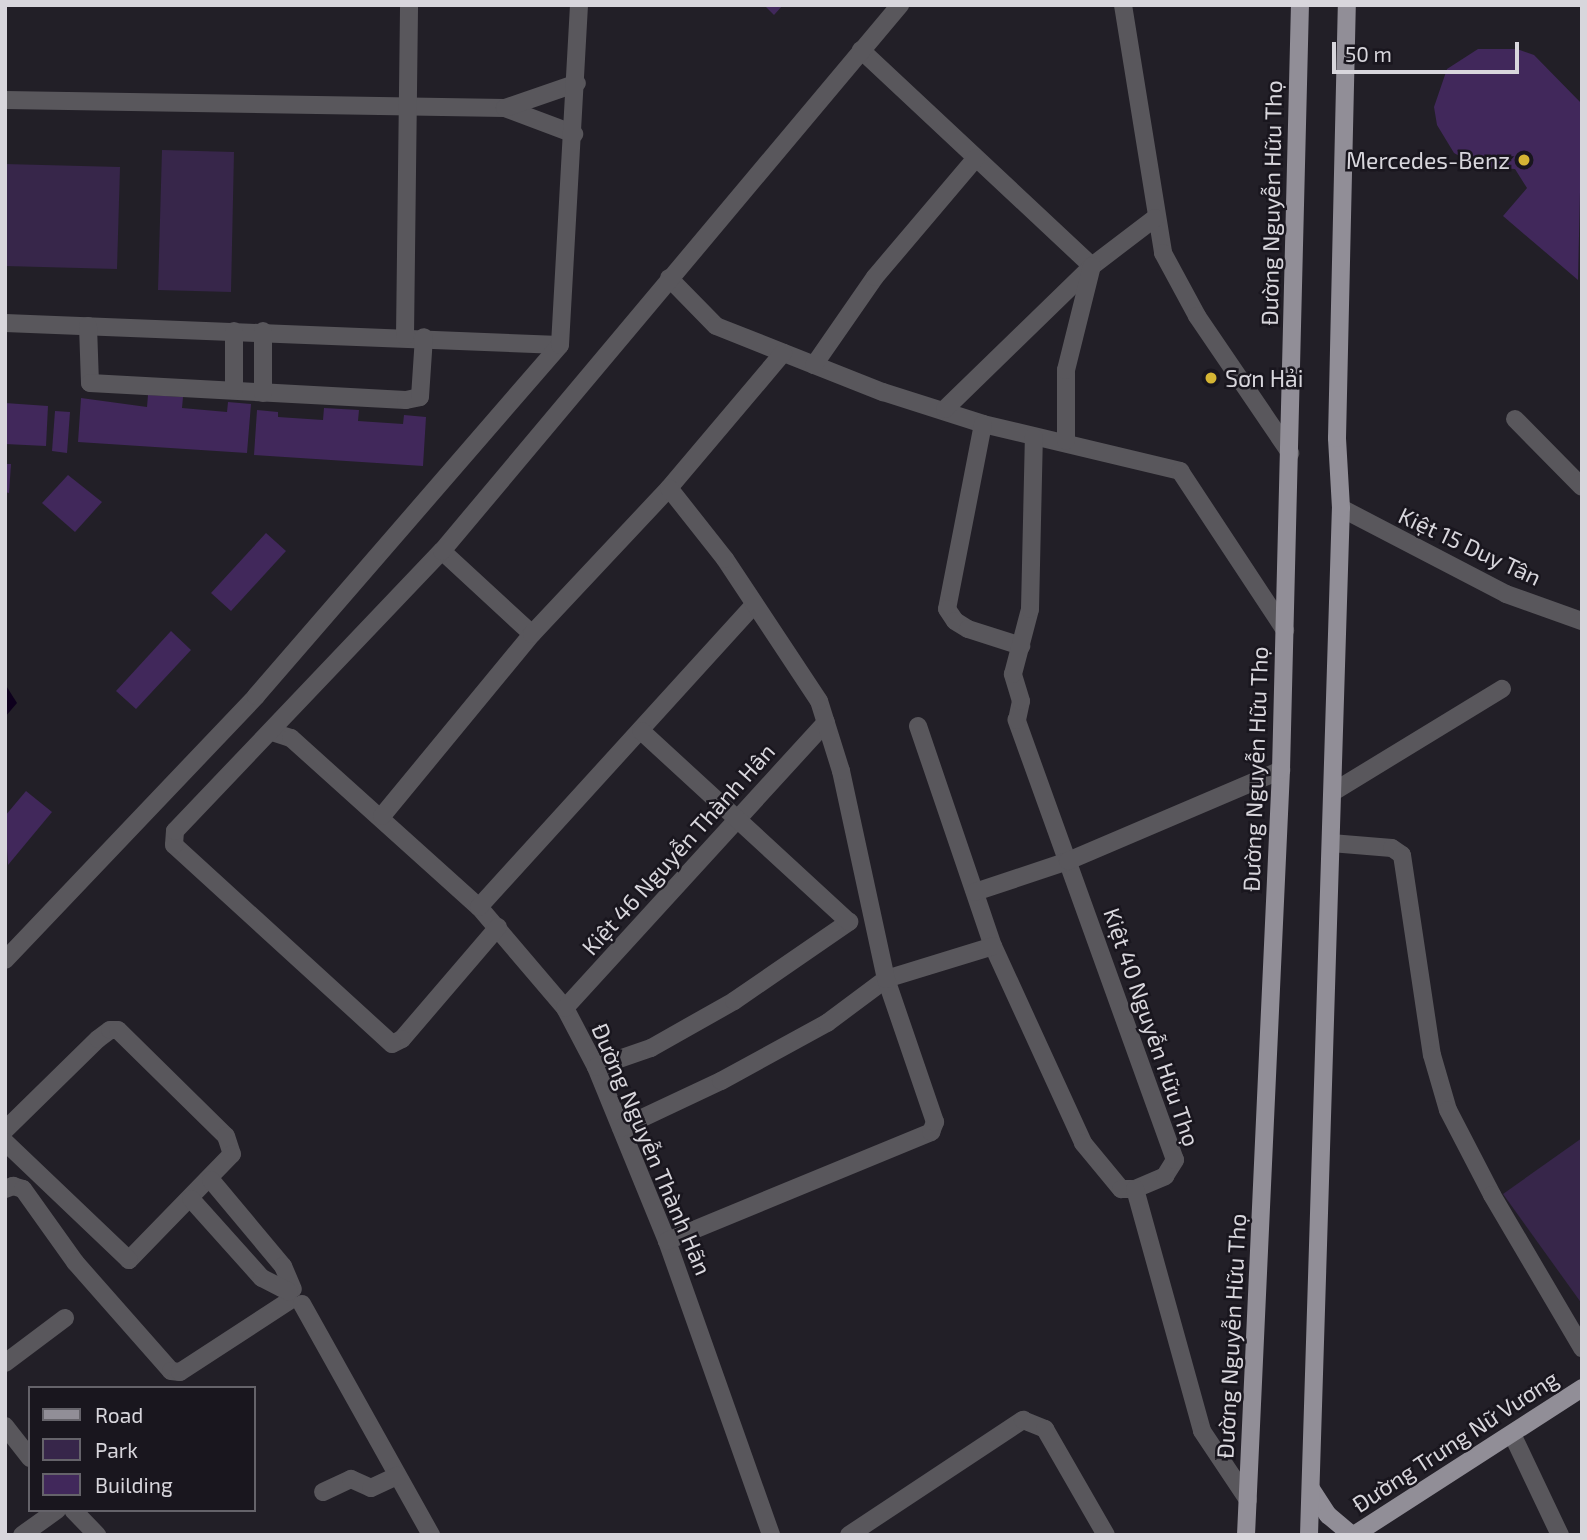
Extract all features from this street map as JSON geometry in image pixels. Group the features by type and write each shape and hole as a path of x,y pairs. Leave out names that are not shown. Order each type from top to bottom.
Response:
{"main road":[{"name":"Đường Nguyễn Hữu Thọ","path":"1246,1535 1281,770 1300,5"},
{"path":"1309,1535 1341,508 1337,438 1347,5"},
{"name":"Đường Trưng Nữ Vương","path":"1356,1534 1582,1388"},
{"path":"1310,1488 1328,1515 1356,1534"}],"street":[{"path":"405,336 409,5"},
{"path":"5,960 256,696 560,345 574,134 579,5"},
{"path":"498,927 402,1039 391,1044 174,845 175,831 442,551 900,5"},
{"path":"1123,5 1155,218 1163,253 1197,316 1290,453"},
{"path":"861,50 1092,267"},
{"path":"506,108 576,83"},
{"path":"5,100 506,108 574,134"},
{"path":"814,365 875,277 976,158"},
{"path":"945,409 1092,267 1155,218"},
{"path":"1066,441 1066,370 1092,267"},
{"path":"669,278 716,327 883,392 945,409 983,424 1034,437 1066,441 1180,471 1285,630"},
{"path":"5,323 405,336 560,345"},
{"path":"88,326 90,383 263,393 420,397 424,337"},
{"path":"234,331 234,390"},
{"path":"263,331 263,393"},
{"path":"382,816 533,634 669,488 783,353"},
{"path":"1515,419 1582,487"},
{"path":"983,424 947,609 955,621 968,629 1021,646"},
{"name":"Kiệt 40 Nguyễn Hữu Thọ","path":"1034,437 1030,609 1013,674 1021,701 1017,720 1175,1160 1165,1176 1135,1189"},
{"path":"667,1241 931,1132 935,1122 886,979 841,771 819,701 753,606 725,559 669,488"},
{"name":"Kiệt 15 Duy Tân","path":"1341,508 1506,594 1582,621"},
{"path":"442,551 533,634"},
{"path":"480,907 753,606"},
{"path":"1333,792 1502,689"},
{"name":"Kiệt 46 Nguyễn Thành Hân","path":"565,1008 738,822 826,722"},
{"path":"918,726 993,946 1083,1143 1110,1181 1121,1189 1135,1189 1202,1431 1248,1500"},
{"path":"596,1067 651,1048 722,1008 849,922 641,731"},
{"name":"Đường Nguyễn Thành Hãn","path":"272,732 291,738 382,816 480,907 565,1008 596,1067 667,1241 772,1535"},
{"path":"975,892 1068,861 1281,770"},
{"path":"1331,843 1392,848 1402,855 1432,1055 1448,1110 1492,1195 1582,1348"},
{"path":"621,1128 721,1082 827,1023 886,979 993,946"},
{"path":"5,1129 98,1039 110,1030 118,1030 232,1145 232,1154 211,1180 129,1260 5,1142"},
{"path":"211,1180 284,1266 293,1297 431,1535"},
{"path":"5,1189 13,1186 23,1189 75,1262 171,1371 180,1372 293,1297"},
{"path":"191,1199 262,1278 293,1297"},
{"path":"5,1363 65,1318"},
{"path":"849,1535 1023,1420 1045,1429 1106,1535"},
{"path":"5,1426 28,1455"},
{"path":"1512,1434 1560,1535"},
{"path":"323,1492 351,1479 371,1488 397,1476"},
{"path":"22,1535 54,1512"},
{"path":"75,1512 97,1535"}],"green space":[{"path":"162,150 234,152 231,292 158,290"},
{"path":"5,164 120,167 117,269 5,266"},
{"path":"1582,1138 1582,1304 1503,1194"}],"shaded area":[{"path":"5,684 17,703 5,717"}],"building":[{"path":"764,5 783,5 774,15"},
{"name":"Mercedes-Benz","path":"1478,49 1517,49 1534,55 1582,104 1578,280 1503,216 1527,188 1515,169 1479,167 1454,153 1437,125 1434,107 1447,69"},
{"path":"148,395 183,397 182,408 227,412 228,402 251,404 247,453 78,442 81,398 147,407"},
{"path":"5,403 48,406 46,446 5,444"},
{"path":"324,408 359,410 358,421 403,424 404,415 426,417 423,466 254,455 257,410 278,412 278,417 323,420"},
{"path":"55,411 70,412 67,453 52,451"},
{"path":"5,464 11,464 9,493 5,492"},
{"path":"68,475 102,502 75,532 42,503"},
{"path":"266,533 286,551 231,611 211,593"},
{"path":"171,631 191,650 136,709 116,691"},
{"path":"26,791 52,812 8,865 5,816"}],"place":[{"name":"Mercedes-Benz","path":"1524,160"},
{"name":"Sơn Hải","path":"1211,378"}]}
